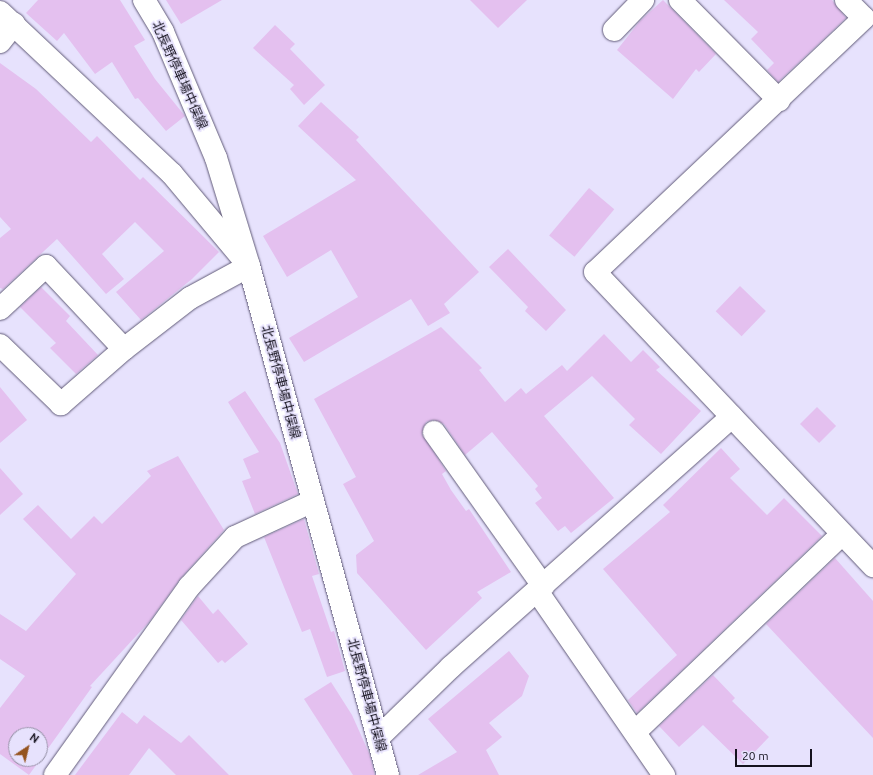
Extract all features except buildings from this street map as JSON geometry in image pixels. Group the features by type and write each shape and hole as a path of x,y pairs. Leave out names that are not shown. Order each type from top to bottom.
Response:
{"street":[{"name":"北長野停車場中俣線","path":"144,0 163,32 216,158 249,266 379,737 388,775"},
{"path":"614,30 643,0"},
{"path":"680,0 779,100"},
{"path":"846,0 864,18 596,272 873,566"},
{"path":"0,42 7,18 172,174 249,266 190,298 124,349 62,404 0,345"},
{"path":"0,309 46,266 124,349"},
{"path":"379,737 451,667 732,417"},
{"path":"434,432 664,775"},
{"path":"55,775 189,587 230,542 235,537 313,501"},
{"path":"635,732 842,534"}]}
